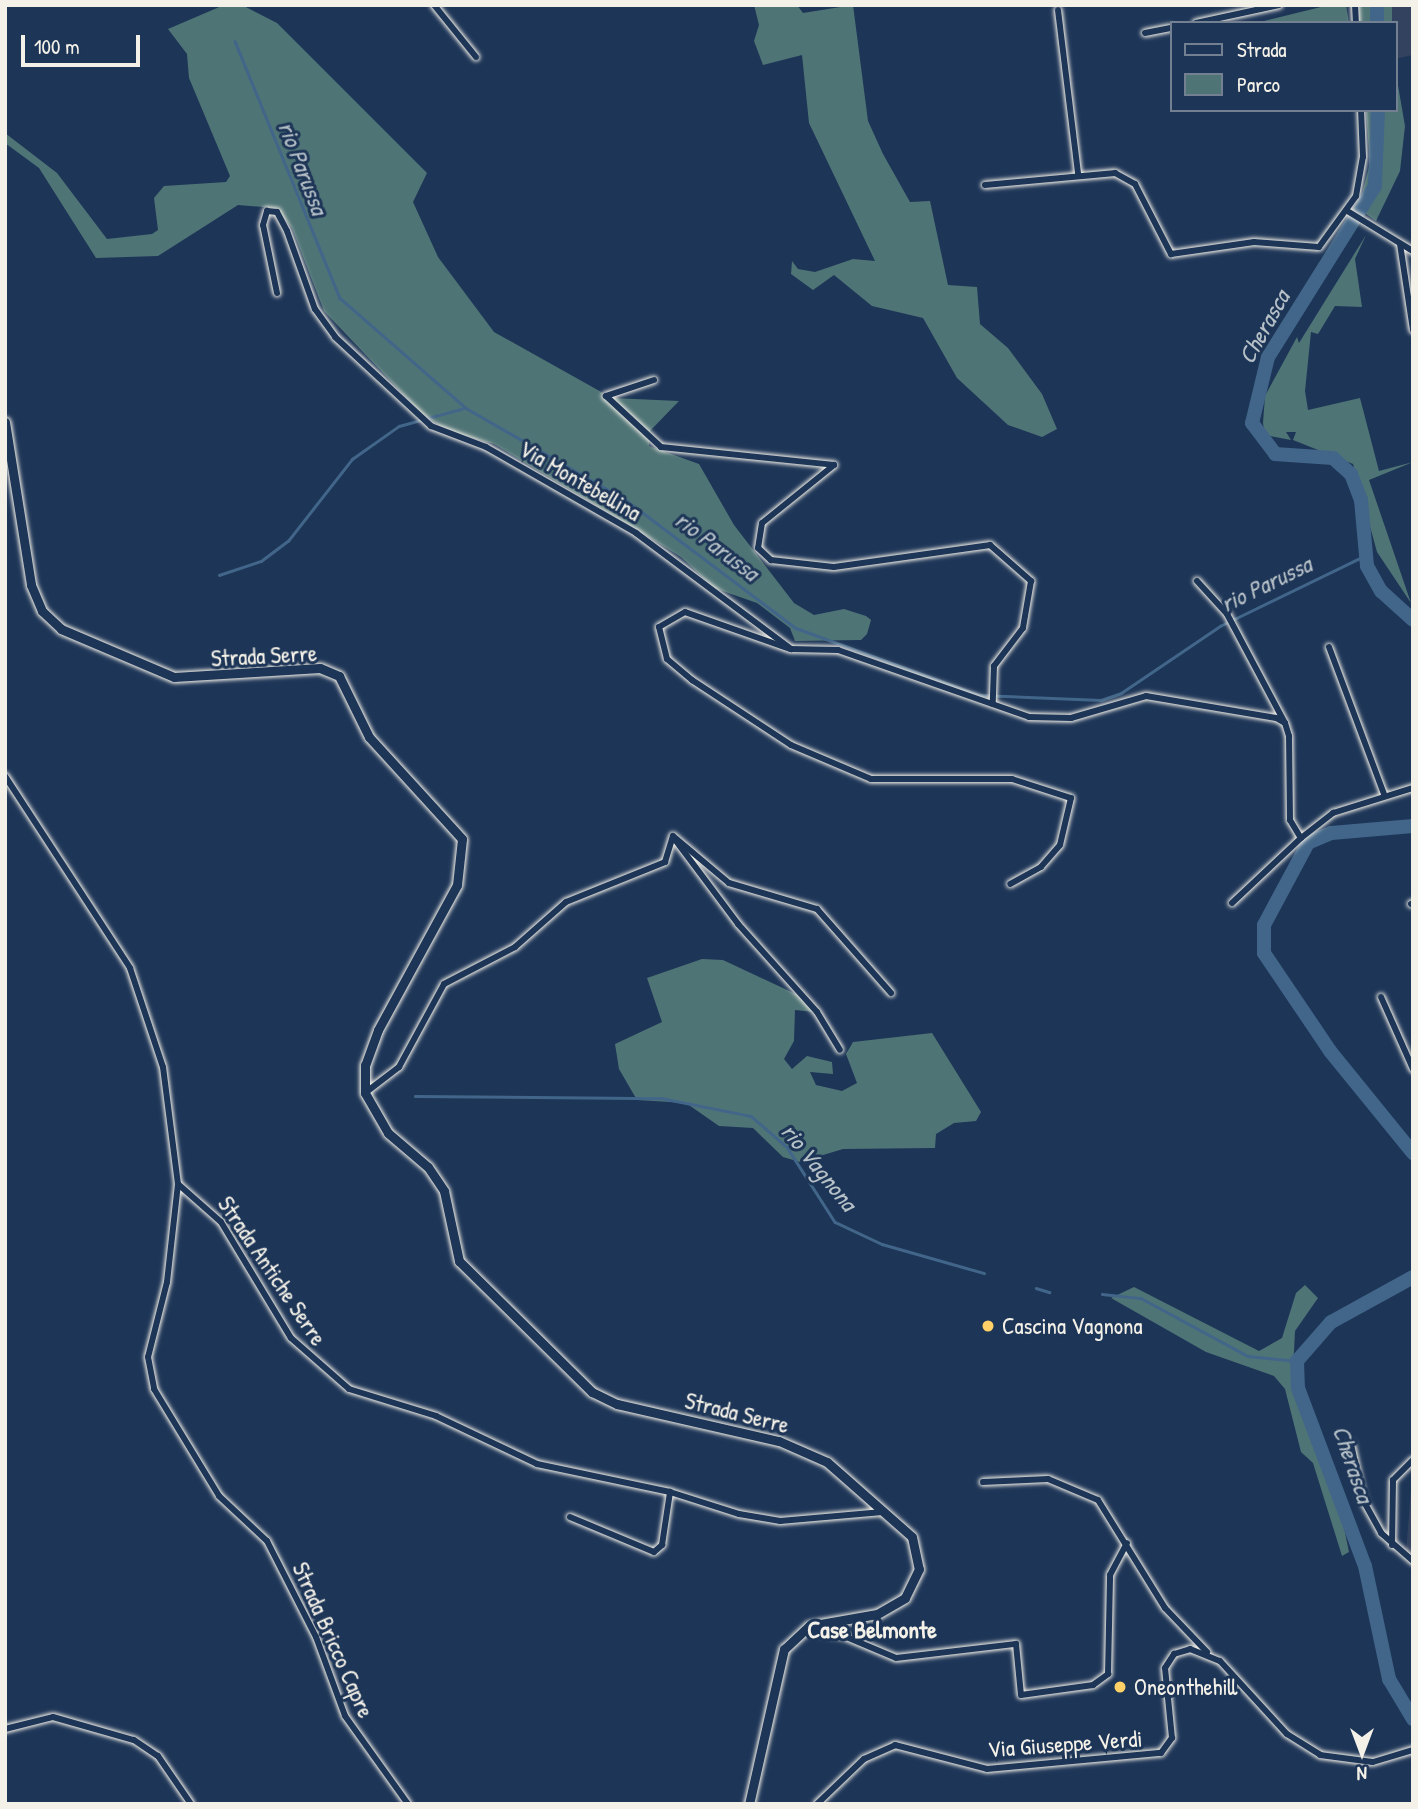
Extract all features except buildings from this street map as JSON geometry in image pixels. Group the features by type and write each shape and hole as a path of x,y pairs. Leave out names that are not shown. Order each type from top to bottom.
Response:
{"main road":[{"name":"Strada Serre","path":"5,422 31,585 42,611 61,629 174,677 320,668 339,676 369,737 462,839 457,885 378,1031 365,1065 365,1094 388,1133 428,1167 444,1191 459,1261 592,1392 617,1404 779,1441 848,1474 887,1511 918,1552 919,1569 905,1598 877,1614 803,1630"},
{"path":"749,1804 776,1668 803,1630"}],"street":[{"path":"433,5 476,57"},
{"path":"1205,21 1279,5"},
{"path":"1058,10 1078,174"},
{"path":"1145,33 1170,28"},
{"path":"985,185 1042,184 1078,174 1115,173 1135,184 1171,254 1254,242 1319,247 1349,212 1363,157 1361,112"},
{"name":"Via Montebellina","path":"277,293 263,225 267,211 277,212 287,231 314,309 335,337 427,423 485,447 636,533 791,649"},
{"path":"1349,212 1413,251"},
{"path":"1400,244 1413,330"},
{"path":"654,380 606,396 661,447 834,465 762,523 758,548 771,560 834,567 990,545 1031,581 1023,628 994,666 992,703"},
{"path":"1196,581 1227,615 1285,723 1290,820 1301,838"},
{"path":"1010,884 1041,867 1060,845 1071,798 1012,779 871,779 791,745 692,680 667,659 659,627 685,612 791,649 838,650 1030,717 1071,718 1146,696 1285,723"},
{"path":"1329,647 1384,794"},
{"path":"5,776 136,982 163,1067 178,1184"},
{"path":"1232,903 1301,838 1333,813 1384,794 1413,788"},
{"path":"365,1094 399,1067 444,984 515,947 566,902 665,862 673,836"},
{"path":"673,836 729,883 817,909 891,993"},
{"path":"673,836 729,913 831,1029 840,1049"},
{"path":"1381,997 1413,1069"},
{"name":"Strada Antiche Serre","path":"178,1184 221,1222 291,1338 349,1390 436,1416 537,1464 670,1492 780,1521 887,1511"},
{"name":"Strada Bricco Capre","path":"178,1184 167,1282 148,1357 154,1390 219,1496 267,1541 316,1637 345,1716 408,1804"},
{"path":"1351,1444 1363,1500 1392,1545 1413,1561"},
{"path":"1392,1545 1393,1480 1413,1460"},
{"path":"983,1482 1007,1476 1072,1483 1098,1500 1128,1543 1166,1608 1287,1734 1320,1755 1373,1762 1413,1750"},
{"path":"570,1517 654,1552 662,1545 670,1492"},
{"path":"803,1630 844,1636 896,1658 1016,1644 1023,1696 1093,1685 1108,1674 1110,1575 1128,1543"},
{"name":"Via Giuseppe Verdi","path":"817,1804 864,1759 895,1745 915,1745 987,1769 1161,1753 1172,1738 1168,1661 1190,1649 1208,1654"},
{"path":"5,1729 53,1717 134,1740 158,1756 191,1804"}],"shaded area":[{"path":"1391,5 1413,5 1413,55 1397,59 1397,21 1392,21"},
{"path":"1413,1465 1413,1557 1406,1552"}],"green space":[{"path":"224,5 242,5 277,23 427,173 413,202 438,257 494,332 612,398 679,401 650,431 649,446 699,464 734,525 794,603 814,615 844,609 866,616 871,620 867,634 861,640 795,641 790,628 757,603 714,588 681,557 634,528 494,444 448,431 422,414 324,311 292,228 276,208 238,205 158,256 96,258 39,168 5,143 5,133 57,173 107,239 152,234 158,230 154,198 164,186 226,182 230,176 189,78 187,54 168,29"},
{"path":"754,5 797,5 803,13 853,5 868,121 883,154 910,202 930,201 948,285 977,287 980,324 1008,348 1042,394 1057,429 1042,437 1008,425 957,378 923,318 872,306 834,275 813,290 791,274 792,261 798,269 815,272 853,259 875,261 809,123 802,55 763,65 754,41 759,25"},
{"path":"1329,5 1346,5 1349,21 1264,21"},
{"path":"1359,5 1392,5 1392,21 1359,21"},
{"path":"1397,80 1405,126 1400,171 1376,221 1358,208 1370,164 1366,112 1397,112"},
{"path":"1366,235 1355,259 1362,307 1335,306 1318,334 1311,332 1305,391 1308,410 1360,398 1379,471 1413,462 1369,480 1411,603 1377,552 1353,464 1293,440 1296,432 1286,432 1291,440 1265,435 1263,423 1265,396 1297,337 1299,343"},
{"path":"702,959 723,960 800,996 814,1012 795,1010 794,1041 784,1059 792,1069 807,1056 832,1062 833,1074 810,1072 816,1085 842,1091 857,1083 846,1054 853,1042 932,1033 981,1112 976,1121 954,1123 936,1134 935,1148 843,1149 800,1162 783,1157 753,1128 719,1126 686,1103 637,1100 619,1069 615,1044 662,1022 647,978"},
{"path":"1305,1285 1318,1298 1295,1331 1292,1391 1343,1523 1349,1552 1342,1556 1313,1463 1301,1452 1285,1389 1274,1376 1206,1352 1111,1298 1134,1287 1259,1351 1282,1338 1296,1293"}],"waterway":[{"name":"Cherasca","path":"1377,5 1377,21"},
{"name":"rio Parussa","path":"235,41 340,298 466,408 626,500 796,628 979,695 1101,700 1121,693 1220,626 1364,556"},
{"name":"Cherasca","path":"1378,112 1375,186 1268,357 1252,423 1275,454 1333,458 1351,474 1361,500 1367,566 1381,591 1413,620"},
{"path":"219,575 261,561 288,541 352,459 399,426 465,408"},
{"name":"Cherasca","path":"1413,826 1331,833 1308,843 1264,925 1264,953 1330,1051 1413,1153"},
{"name":"rio Vagnona","path":"415,1096 661,1098 751,1116 787,1147 835,1222 882,1244 984,1273"},
{"name":"Cherasca","path":"1413,1277 1331,1322 1297,1361 1298,1388 1365,1566 1389,1679 1413,1719"},
{"path":"1036,1288 1049,1292"},
{"name":"rio Vagnona","path":"1102,1294 1141,1298 1248,1356 1297,1361"}],"place":[{"name":"Cascina Vagnona","path":"988,1326"},
{"name":"Oneonthehill","path":"1120,1687"}],"district":[{"name":"Case Belmonte","path":"872,1630"}]}
